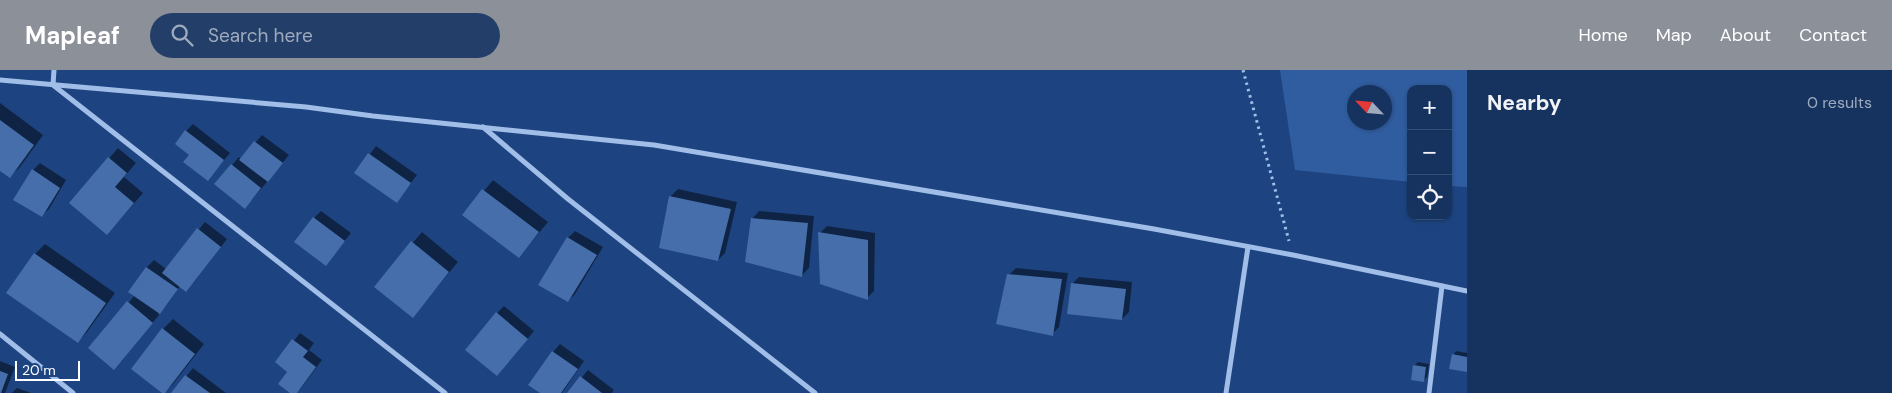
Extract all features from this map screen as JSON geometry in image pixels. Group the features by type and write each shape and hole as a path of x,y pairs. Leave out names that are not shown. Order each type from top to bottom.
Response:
{"street":[{"path":"53,85 54,70"},
{"path":"0,80 306,106 372,116 654,145 1154,229 1293,255 1467,291"},
{"path":"53,85 445,393"},
{"path":"483,126 568,199 815,393"},
{"path":"1226,393 1248,247"},
{"path":"1429,393 1442,286"},
{"path":"0,334 74,393"}],"path":[{"path":"1243,70 1293,255"}],"shaded area":[{"path":"1280,70 1467,70 1467,187 1452,186 1452,85 1407,85 1407,182 1295,170"}],"building":[{"path":"0,120 34,145 10,178 0,171"},
{"path":"185,130 224,160 208,181 183,162 189,155 175,144"},
{"path":"254,141 283,163 268,182 239,160"},
{"path":"368,153 411,183 397,203 354,173"},
{"path":"108,157 127,173 115,187 134,203 107,235 69,203"},
{"path":"231,164 261,188 245,209 214,184"},
{"path":"32,169 60,188 42,217 13,200"},
{"path":"482,189 539,232 519,258 462,215"},
{"path":"669,196 731,209 718,261 659,248"},
{"path":"313,217 345,241 326,266 294,242"},
{"path":"751,218 808,223 802,277 745,262"},
{"path":"197,228 221,247 186,292 162,273"},
{"path":"818,232 868,240 868,300 820,284"},
{"path":"567,237 597,255 568,302 538,285"},
{"path":"411,241 449,272 413,318 374,287"},
{"path":"34,253 106,303 78,343 6,293"},
{"path":"146,267 178,289 160,314 128,292"},
{"path":"1007,274 1062,279 1053,336 996,324"},
{"path":"1071,283 1126,289 1122,320 1067,314"},
{"path":"127,301 153,323 114,370 88,348"},
{"path":"496,312 528,339 497,376 465,350"},
{"path":"162,328 195,354 165,393 162,393 131,369"},
{"path":"292,339 308,351 303,357 316,367 297,393 290,393 278,384 287,372 275,362"},
{"path":"552,351 578,369 561,393 540,393 528,385"},
{"path":"1452,354 1467,357 1467,372 1449,369"},
{"path":"1413,365 1426,367 1424,382 1411,380"},
{"path":"0,371 8,374 1,393 0,393"},
{"path":"185,375 210,393 171,393"},
{"path":"580,376 602,393 567,393"}]}
